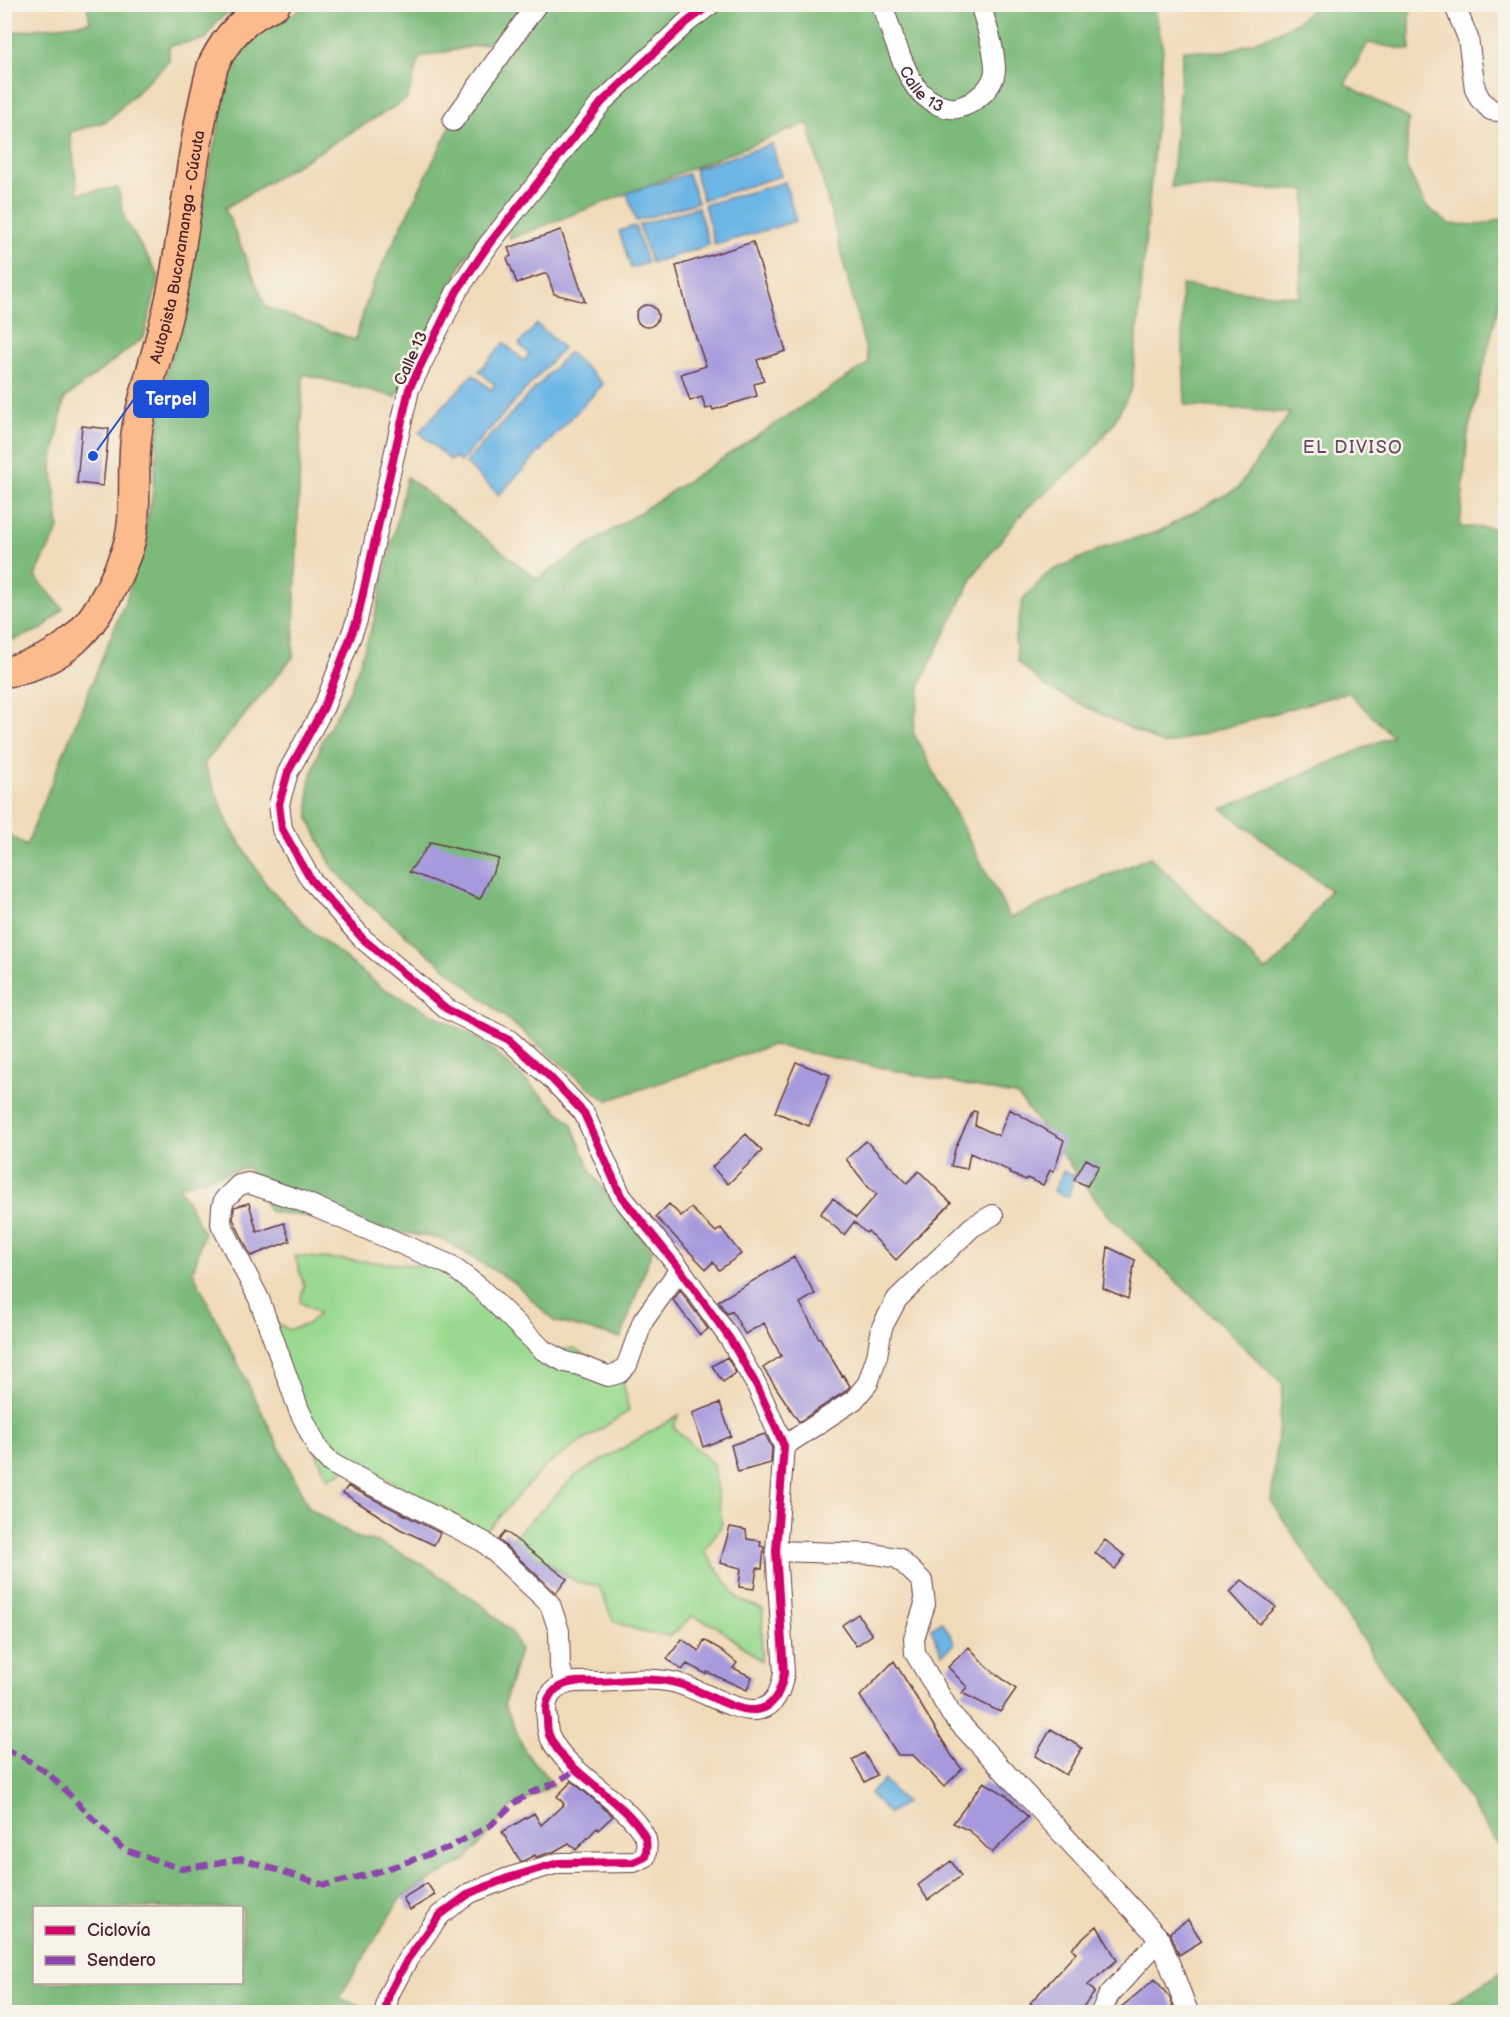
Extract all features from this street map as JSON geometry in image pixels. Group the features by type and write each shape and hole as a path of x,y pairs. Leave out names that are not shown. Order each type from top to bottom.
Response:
{"highway":[{"name":"Autopista Bucaramanga - Cúcuta","path":"4,672 21,669 44,660 69,644 92,623 106,599 128,550 134,508 137,434 173,285 185,207 213,65 223,45 239,27 251,16 275,4"}],"street":[{"path":"453,121 537,4"},
{"name":"Calle 13","path":"680,1269 621,1196 584,1113 549,1076 509,1040 447,1009 363,939 311,880 282,829 279,804 288,772 324,707 357,620 409,389 457,291 489,244 602,102 687,22 711,4"},
{"name":"Calle 13","path":"880,4 910,76 919,91 938,105 957,108 987,91 992,82 995,68 980,4"},
{"path":"1454,4 1468,38 1475,89 1480,99 1491,110 1506,112"},
{"path":"386,2013 389,1994 407,1960 440,1915 470,1893 508,1878 558,1863 634,1862 645,1857 648,1846 645,1835 562,1754 549,1736 547,1701 565,1683 642,1679 673,1682 736,1707 755,1711 766,1709 778,1696 784,1673 776,1551 784,1446 757,1386 730,1339 680,1269 643,1321 627,1365 619,1373 608,1376 565,1362 543,1350 479,1287 450,1265 299,1200 248,1183 239,1185 229,1194 222,1207 221,1224 260,1299 299,1410 318,1449 331,1463 347,1472 484,1542 550,1604 559,1631 560,1667 565,1683"},
{"path":"784,1446 854,1400 868,1383 877,1356 882,1327 897,1299 972,1227 993,1215"},
{"path":"776,1551 874,1554 898,1558 922,1581 925,1604 914,1638 915,1653 951,1714 1160,1939 1188,2013"},
{"path":"1101,2013 1109,1995 1160,1939"}],"green space":[{"path":"87,5 240,5 217,21 206,39 169,46 169,61 107,121 70,132 78,193 118,188 125,220 159,276 144,337 64,399 52,466 59,528 35,576 63,609 42,629 5,643 6,33 90,22"},
{"path":"310,5 527,5 503,40 420,57 407,99 225,208 266,307 355,340 371,288 453,121 545,5 1154,5 1163,49 1132,388 1113,424 1088,456 1024,511 975,573 921,682 913,732 1010,918 1150,857 1266,971 1285,954 1330,890 1222,809 1392,736 1348,692 1164,745 1046,687 1018,662 1015,638 1023,599 1049,572 1107,546 1158,532 1238,488 1290,413 1185,405 1181,285 1299,297 1306,190 1171,187 1183,50 1220,52 1248,44 1287,27 1308,13 1315,5 1410,5 1410,50 1368,43 1345,84 1408,118 1406,166 1426,206 1449,224 1481,225 1505,218 1505,278 1468,432 1460,527 1506,528 1505,1855 1271,1501 1283,1385 1109,1216 1018,1096 772,1045 606,1101 366,902 332,867 309,819 309,784 322,741 351,688 374,621 407,477 537,579 869,363 808,123 510,239 503,210 464,259 396,397 303,374 293,657 204,764 229,825 265,883 308,928 381,987 482,1040 571,1123 592,1174 652,1250 621,1338 554,1321 515,1283 442,1239 269,1211 247,1167 179,1186 204,1233 193,1272 309,1508 358,1538 378,1542 424,1565 487,1609 513,1634 520,1650 504,1704 526,1753 554,1785 512,1807 466,1860 401,1897 339,1998 375,2010 375,2012 5,2012 4,831 26,846 128,594 152,499 162,394 231,66 263,28"},
{"path":"295,1256 438,1267 554,1352 574,1348 623,1379 629,1411 546,1465 485,1532 357,1463 328,1479 252,1308 289,1330 308,1324 319,1313 300,1302 304,1286"},
{"path":"679,1415 673,1427 713,1464 722,1525 704,1551 739,1600 763,1609 761,1661 716,1626 692,1616 671,1636 646,1633 613,1621 599,1586 577,1582 511,1540 575,1476"},
{"path":"1505,1970 1505,2012 1437,2012"}],"water":[{"path":"772,144 781,176 703,200 694,169"},
{"path":"688,174 698,202 636,221 627,193"},
{"path":"785,182 796,221 715,245 704,205"},
{"path":"698,207 709,245 651,263 639,225"},
{"path":"635,226 647,263 631,268 619,231"},
{"path":"537,324 563,348 460,462 454,457 451,461 419,432 473,374 491,390 495,385 479,371 504,343 524,361 529,354 519,344"},
{"path":"569,352 603,384 499,495 465,463"},
{"path":"1063,1171 1075,1175 1068,1198 1054,1191"},
{"path":"942,1621 955,1643 942,1654 931,1628"},
{"path":"884,1780 905,1803 889,1814 870,1793"}],"building":[{"path":"561,230 585,302 554,294 547,273 517,283 507,258 511,256 508,248"},
{"path":"753,242 786,351 757,360 764,381 754,384 757,396 713,410 712,407 706,409 702,397 690,401 681,374 706,366 690,320 676,266"},
{"path":"647,305 655,308 658,316 655,324 647,327 639,324 636,316 639,308"},
{"path":"82,426 109,429 103,486 77,483"},
{"path":"431,842 499,859 480,899 409,872"},
{"path":"796,1062 830,1075 809,1126 775,1112"},
{"path":"1009,1109 1064,1140 1054,1171 1050,1170 1043,1185 1009,1173 1010,1171 970,1153 967,1169 951,1166 955,1149 973,1111 977,1112 975,1125 999,1136"},
{"path":"746,1134 762,1151 728,1184 712,1167"},
{"path":"866,1141 907,1183 919,1171 951,1203 896,1260 868,1231 866,1233 854,1222 844,1235 820,1214 833,1198 856,1218 877,1194 869,1188 846,1159"},
{"path":"1086,1159 1099,1166 1087,1186 1074,1180"},
{"path":"249,1203 257,1232 284,1223 290,1241 251,1256 233,1219 234,1207"},
{"path":"669,1204 681,1216 691,1208 716,1232 721,1228 741,1254 719,1270 713,1262 706,1269 656,1217"},
{"path":"1108,1247 1135,1260 1128,1299 1103,1288"},
{"path":"794,1257 815,1294 800,1303 850,1386 799,1422 763,1368 781,1356 764,1323 745,1334 732,1311 727,1314 718,1301"},
{"path":"680,1290 708,1329 700,1335 673,1300"},
{"path":"727,1357 736,1373 723,1382 712,1366"},
{"path":"720,1403 731,1436 703,1447 692,1413"},
{"path":"765,1434 772,1448 771,1463 738,1472 731,1445"},
{"path":"348,1486 440,1533 434,1545 400,1529 343,1493"},
{"path":"730,1527 746,1530 747,1539 761,1541 760,1546 764,1547 762,1569 757,1568 754,1589 739,1587 741,1568 720,1563"},
{"path":"505,1531 567,1579 556,1593 499,1540"},
{"path":"1105,1540 1125,1556 1115,1569 1095,1553"},
{"path":"1242,1580 1276,1607 1259,1624 1230,1592"},
{"path":"858,1614 872,1635 856,1646 842,1625"},
{"path":"682,1639 699,1651 704,1640 720,1649 737,1663 733,1668 752,1677 747,1690 687,1664 682,1670 667,1659"},
{"path":"969,1647 987,1667 1016,1689 1000,1712 962,1693 967,1687 948,1667"},
{"path":"894,1661 962,1769 944,1787 913,1755 898,1755 860,1696"},
{"path":"1051,1729 1082,1748 1066,1775 1035,1756"},
{"path":"864,1753 877,1775 865,1782 852,1760"},
{"path":"572,1781 613,1816 598,1830 597,1828 576,1850 569,1843 555,1851 536,1857 535,1855 521,1862 502,1832 534,1813 541,1825 564,1804 557,1796"},
{"path":"984,1782 1006,1795 1028,1817 992,1853 970,1831 953,1823"},
{"path":"951,1861 961,1876 928,1900 918,1885"},
{"path":"427,1883 435,1895 410,1910 403,1898"},
{"path":"1188,1920 1202,1941 1179,1955 1170,1932"},
{"path":"1097,1926 1117,1960 1088,1985 1095,1992 1078,2013 1048,2013 1030,2003 1076,1953 1072,1948"},
{"path":"1155,1979 1170,1998 1173,2006 1165,2013 1114,2013"}],"marked path":[{"path":"4,1750 20,1755 49,1774 123,1849 182,1869 242,1859 325,1885 374,1873 448,1848 491,1825 513,1804 530,1793 555,1783 577,1769"}],"cycle path":[{"path":"385,2012 389,1994 407,1960 440,1915 470,1893 508,1878 558,1863 634,1862 645,1857 646,1840 635,1822 569,1762 550,1737 547,1728 546,1705 550,1696 557,1689 574,1682 663,1681 688,1687 739,1708 754,1710 767,1706 777,1695 784,1673 776,1551 784,1446 757,1386 730,1339 680,1269 621,1196 584,1113 549,1076 509,1040 447,1009 363,939 311,880 282,829 279,804 288,772 324,707 357,620 409,389 457,291 489,244 602,102 687,22 711,4"}],"place":[{"name":"Terpel","path":"93,456"}],"district":[{"name":"EL DIVISO","path":"1353,447"}]}
